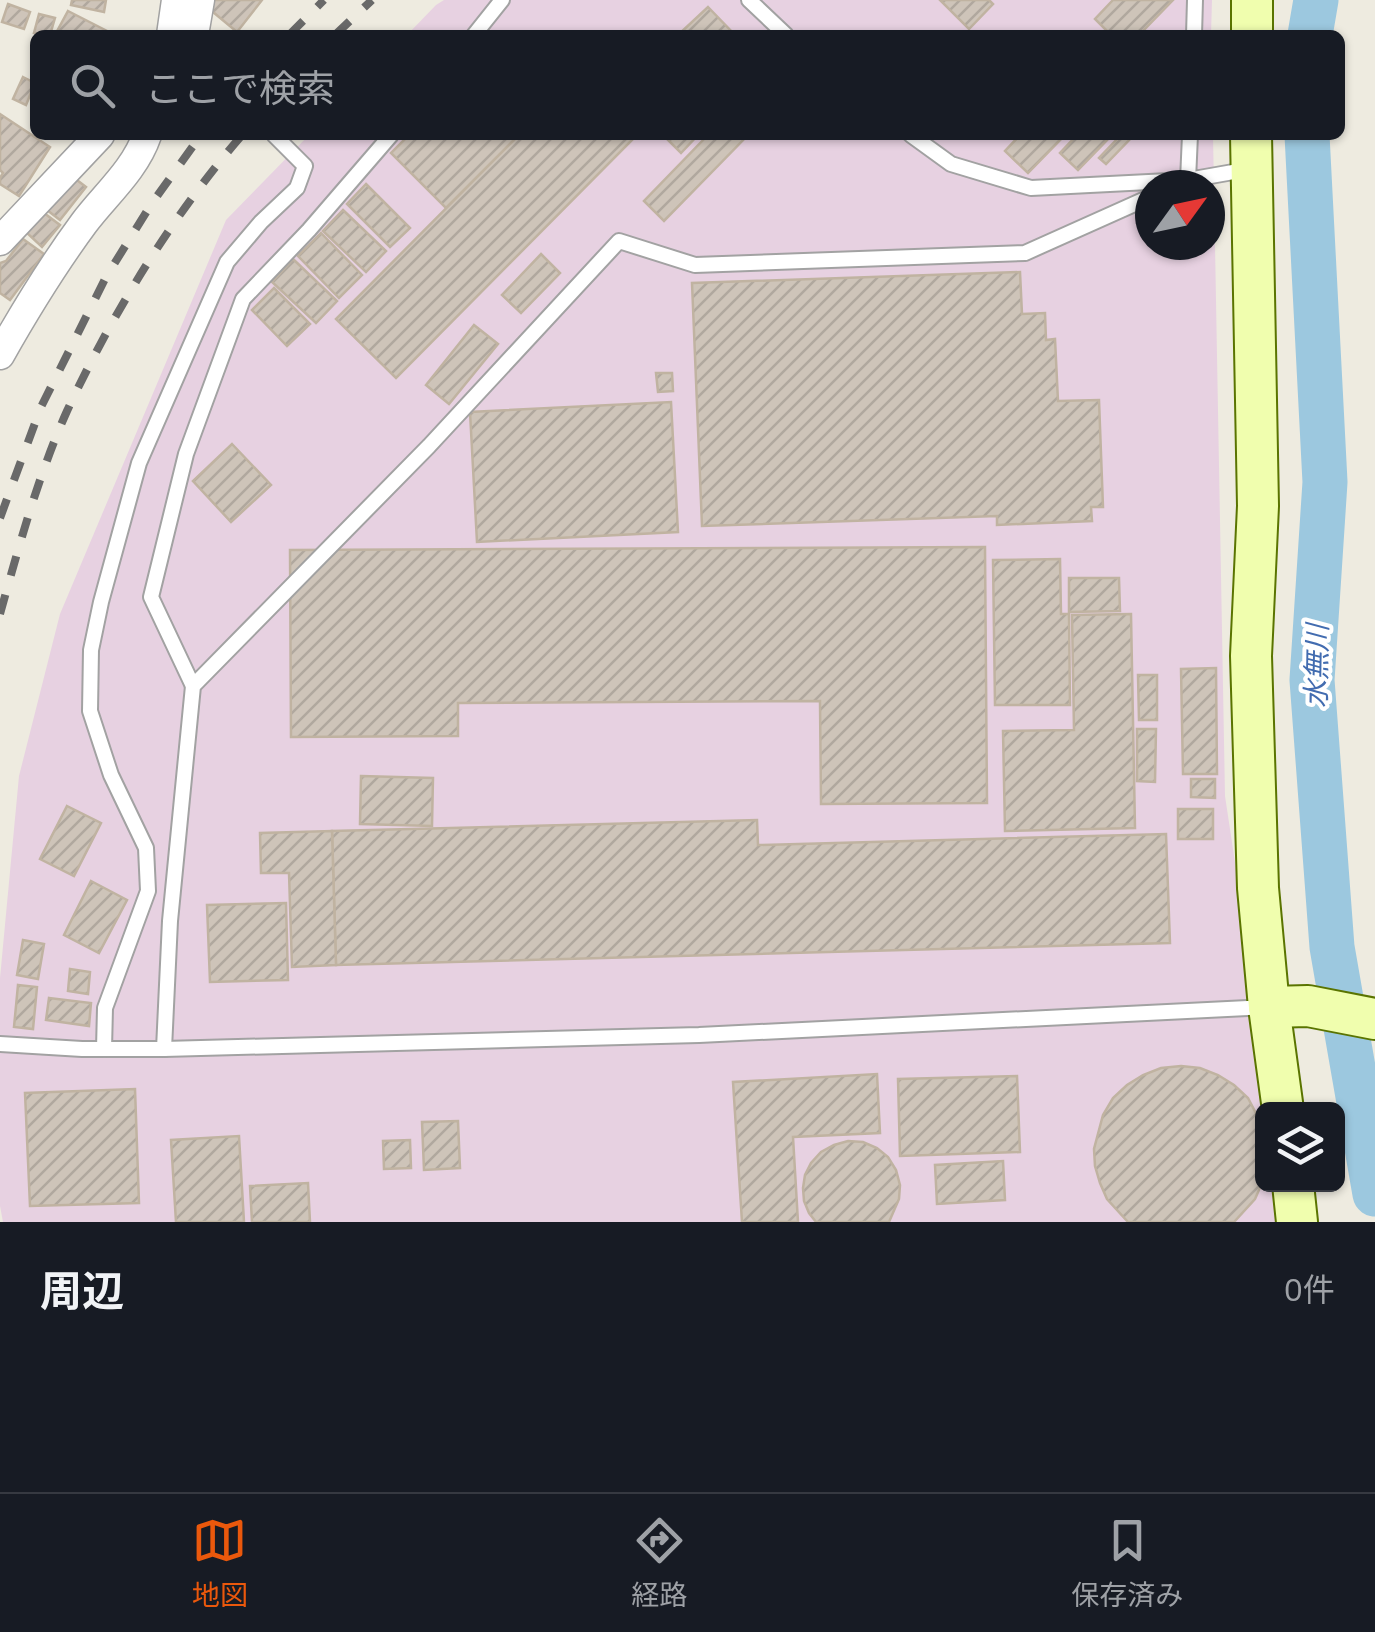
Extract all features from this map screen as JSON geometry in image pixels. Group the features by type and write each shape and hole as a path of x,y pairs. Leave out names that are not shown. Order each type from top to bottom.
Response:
{"street":[{"path":"172,30 176,0"},
{"path":"195,30 200,0"},
{"path":"1252,0 1252,30"},
{"path":"0,241 95,140"},
{"path":"0,354 58,259 128,170 144,140"},
{"path":"1251,152 1258,506 1251,656 1258,888 1289,1007 1283,1102"},
{"path":"1289,1007 1374,1019"},
{"path":"1293,1192 1298,1222"}],"lane":[{"path":"478,30 502,0"},
{"path":"750,0 781,30"},
{"path":"1194,30 1195,0"},
{"path":"104,1049 105,1008 148,891 146,848 112,775 90,712 91,650 139,463 227,262 296,188 305,166 279,140"},
{"path":"164,1049 170,921 194,686 151,598 186,454 243,299 387,140"},
{"path":"917,140 951,164 1031,188 1135,184"},
{"path":"1184,170 1189,140"},
{"path":"1210,170 1251,152"},
{"path":"194,686 429,446 619,241 695,264 1025,253 1135,204"},
{"path":"0,1044 164,1049 699,1035 1289,1007"}],"shaded area":[{"path":"444,0 1212,0 1211,30 412,30"},
{"path":"304,140 1213,140 1214,170 1135,170 1135,260 1215,260 1225,796 1268,1081 1270,1102 1255,1102 1255,1192 1278,1192 1280,1222 3,1222 0,978 19,776 60,614 226,220"}],"building":[{"path":"72,0 106,0 104,12 71,5"},
{"path":"213,0 262,0 239,30 207,7"},
{"path":"940,0 989,0 993,4 969,29"},
{"path":"1113,0 1173,0 1144,30 1106,30 1095,19"},
{"path":"8,4 30,12 24,29 2,22"},
{"path":"708,7 730,30 683,30"},
{"path":"68,11 105,30 58,30"},
{"path":"39,14 55,18 51,30 35,30"},
{"path":"23,77 30,80 26,105 13,99"},
{"path":"0,114 30,134 30,140 39,140 50,147 19,196 0,184"},
{"path":"404,140 514,140 446,208 391,153"},
{"path":"514,140 632,140 396,378 336,319"},
{"path":"668,140 693,140 681,153"},
{"path":"703,140 743,140 664,221 644,201"},
{"path":"1015,140 1060,140 1028,173 1005,151"},
{"path":"1072,140 1107,140 1078,170 1060,153"},
{"path":"1116,140 1129,140 1106,164 1099,158"},
{"path":"73,177 86,187 60,220 47,210"},
{"path":"366,184 410,228 390,247 347,204"},
{"path":"343,210 386,251 366,272 323,231"},
{"path":"44,213 60,225 42,247 27,233"},
{"path":"321,233 362,275 339,298 298,256"},
{"path":"23,239 44,254 10,300 0,293 0,263"},
{"path":"541,254 560,273 521,313 502,295"},
{"path":"293,259 337,301 316,323 272,282"},
{"path":"1020,272 1022,314 1045,313 1046,340 1055,339 1058,401 1099,400 1103,507 1091,507 1092,521 997,525 997,516 702,526 692,283"},
{"path":"274,288 310,324 287,346 252,310"},
{"path":"474,325 498,344 449,404 426,385"},
{"path":"656,373 672,373 673,391 658,392"},
{"path":"671,402 678,532 477,542 470,412"},
{"path":"232,444 271,485 231,522 193,481"},
{"path":"985,547 987,803 821,804 820,701 458,703 458,736 291,737 290,550"},
{"path":"1060,559 1061,614 1069,614 1070,705 995,705 993,560"},
{"path":"1069,578 1119,578 1120,611 1069,612"},
{"path":"1131,614 1135,828 1005,831 1003,731 1074,730 1072,615"},
{"path":"1216,668 1217,774 1183,774 1181,669"},
{"path":"1138,675 1157,675 1157,720 1139,720"},
{"path":"1137,729 1156,729 1155,782 1137,781"},
{"path":"361,776 433,778 432,826 360,824"},
{"path":"1191,779 1215,779 1215,798 1191,797"},
{"path":"67,806 101,823 74,876 40,859"},
{"path":"1178,809 1213,809 1213,839 1178,839"},
{"path":"757,820 758,845 1166,834 1170,943 336,965 332,831"},
{"path":"332,831 336,965 292,967 289,873 261,873 260,833"},
{"path":"91,881 127,900 99,953 64,935"},
{"path":"286,903 288,980 210,982 207,905"},
{"path":"23,940 44,944 38,979 17,975"},
{"path":"70,969 90,972 88,994 68,991"},
{"path":"18,985 37,987 33,1029 14,1027"},
{"path":"49,998 91,1003 89,1026 46,1020"},
{"path":"1161,1068 1200,1068 1218,1075 1248,1098 1255,1112 1255,1192 1258,1192 1234,1222 1128,1222 1107,1199 1095,1166 1094,1149 1103,1115 1127,1085"},
{"path":"877,1074 880,1133 793,1137 798,1222 742,1222 733,1082"},
{"path":"1017,1076 1020,1152 900,1156 898,1079"},
{"path":"135,1089 139,1203 30,1206 25,1093"},
{"path":"458,1121 460,1168 424,1170 422,1122"},
{"path":"239,1136 244,1222 176,1222 171,1140"},
{"path":"410,1140 411,1168 384,1169 383,1141"},
{"path":"848,1141 877,1148 896,1170 899,1199 889,1222 816,1222 809,1213 803,1188 811,1163 821,1152"},
{"path":"1003,1161 1005,1200 937,1204 935,1165"},
{"path":"308,1183 310,1222 252,1222 250,1186"}],"waterway":[{"name":"水無川","path":"1311,30 1316,0"},
{"name":"水無川","path":"1307,140 1325,482 1312,680 1332,947 1375,1194"}],"railway":[{"path":"294,30 324,0"},
{"path":"340,30 372,0"},
{"path":"0,518 41,407 106,277 197,140"},
{"path":"0,614 47,461 85,375 168,232 238,140"}]}
